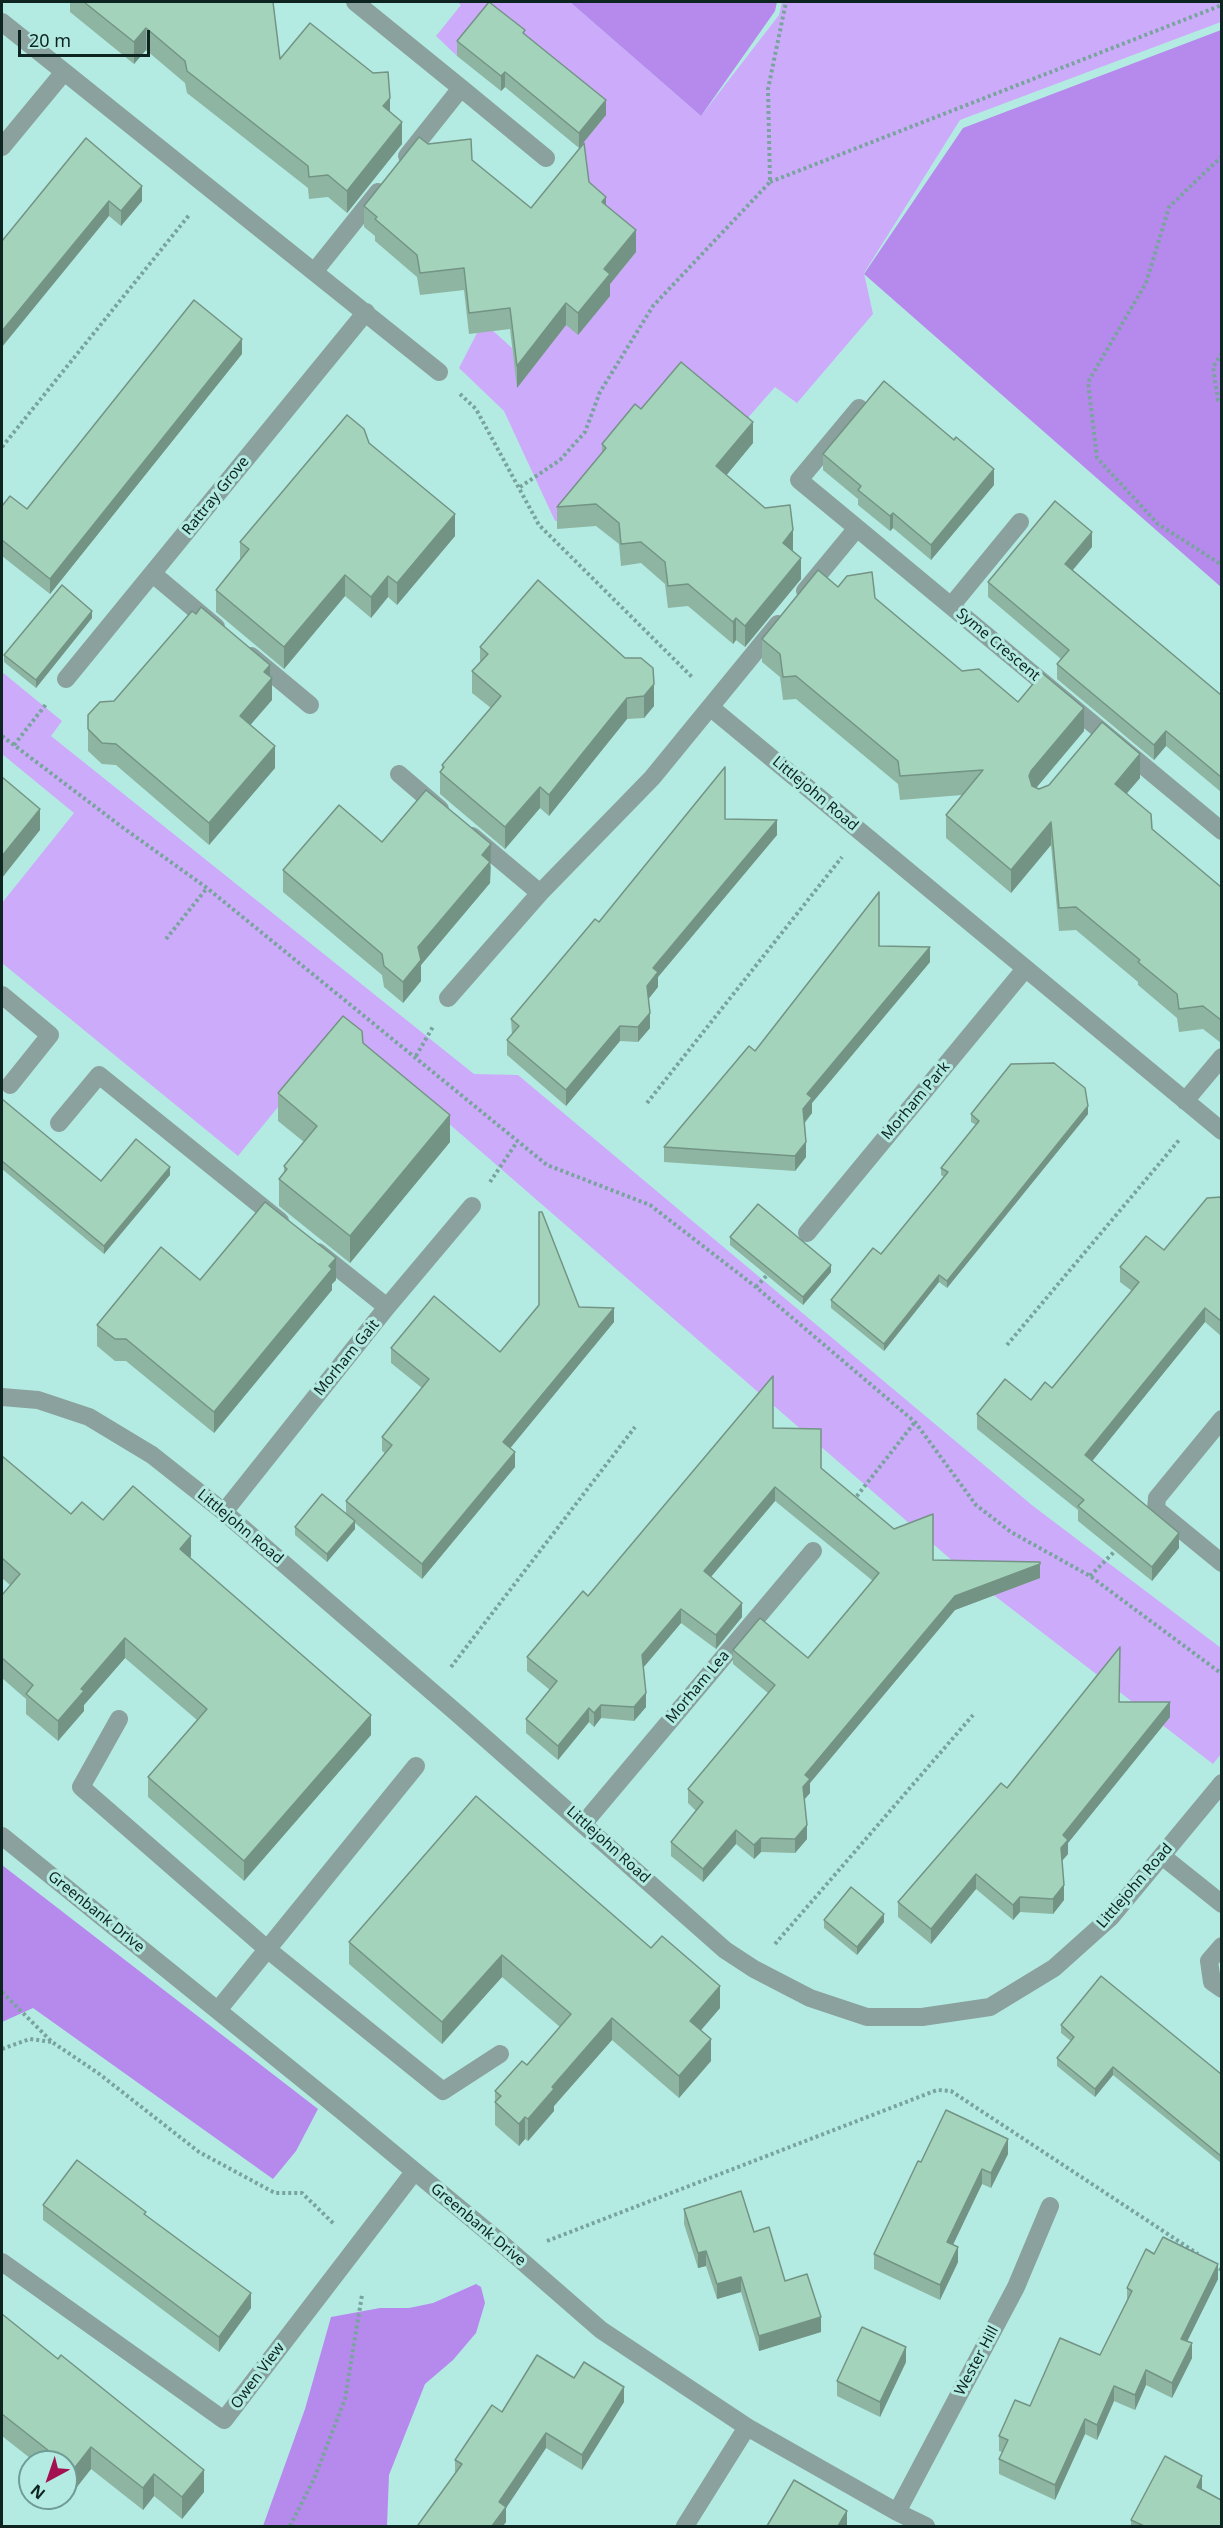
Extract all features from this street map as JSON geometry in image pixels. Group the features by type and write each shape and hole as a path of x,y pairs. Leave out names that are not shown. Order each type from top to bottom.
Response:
{"street":[{"path":"355,2 546,158"},
{"path":"2,22 439,372"},
{"path":"2,147 64,72"},
{"path":"314,272 461,88"},
{"name":"Rattray Grove","path":"66,679 366,312"},
{"name":"Syme Crescent","path":"859,408 799,480 1221,831"},
{"name":"Syme Crescent","path":"951,606 1020,522"},
{"path":"448,998 540,893 652,778 857,528"},
{"path":"153,574 310,705"},
{"name":"Littlejohn Road","path":"710,706 1221,1131"},
{"path":"1085,748 1100,730"},
{"path":"399,774 540,893"},
{"name":"Morham Park","path":"807,1233 1025,969"},
{"path":"2,995 50,1035 10,1085"},
{"path":"1185,1101 1221,1057"},
{"path":"59,1123 99,1075 387,1307"},
{"name":"Morham Gait","path":"224,1512 387,1307 472,1206"},
{"name":"Littlejohn Road","path":"2,1396 38,1400 89,1417 152,1455 224,1512 584,1823 725,1950 754,1969 810,1998 867,2017 922,2017 990,2007 1054,1968 1111,1917 1221,1783"},
{"path":"1221,1419 1157,1498 1156,1509 1221,1563"},
{"name":"Morham Lea","path":"584,1823 813,1551"},
{"path":"119,1719 81,1787 267,1948 443,2091 501,2054"},
{"path":"218,2010 416,1766"},
{"name":"Greenbank Drive","path":"2,1836 218,2010 513,2254 601,2330 747,2427"},
{"path":"1162,1856 1221,1904"},
{"path":"1221,1946 1209,1961 1212,1982 1221,1989"},
{"name":"Owen View","path":"2,2262 224,2420 414,2172"},
{"name":"Wester Hill","path":"897,2512 1016,2287 1050,2206"},
{"path":"686,2526 747,2427 926,2526"}],"path":[{"path":"770,183 768,89 786,2"},
{"path":"520,488 560,460 585,432 600,392 653,306 770,183 1221,5"},
{"path":"1221,156 1169,207 1146,283 1088,382 1097,459 1158,524 1221,565"},
{"path":"2,447 210,190"},
{"path":"1221,353 1213,367 1218,400 1221,403"},
{"path":"439,372 476,410 539,525 692,677 710,706"},
{"path":"14,745 66,679"},
{"path":"2,736 207,888 547,1165 650,1205 756,1287 915,1422 976,1505 1011,1532 1090,1576 1221,1674"},
{"path":"647,1103 862,833"},
{"path":"166,939 207,888"},
{"path":"1007,1345 1201,1114"},
{"path":"494,1177 517,1142"},
{"path":"756,1287 770,1272"},
{"path":"850,1505 915,1422"},
{"path":"432,1692 635,1427"},
{"path":"1090,1576 1156,1509"},
{"path":"754,1969 973,1715"},
{"path":"2,1992 52,2042 98,2073 199,2152 275,2193 302,2193 357,2246 365,2282 345,2398 314,2479 290,2526"},
{"path":"2,2049 30,2038 52,2042"},
{"path":"513,2254 937,2090 951,2091 1202,2257"},
{"path":"1212,2264 1221,2270"}],"shaded area":[{"path":"457,2 570,2 701,116 779,15 782,2 1222,2 1221,22 960,120 864,273 873,314 797,403 775,387 739,428 576,519 555,521 504,411 459,368 477,333 491,329 512,348 514,360 561,321 578,334 599,286 619,273 636,252 566,186 579,148 606,115 489,17 457,56 436,36 461,5"},
{"path":"570,2 777,2 775,11 701,116"},
{"path":"1221,30 1221,587 864,274 963,128"},
{"path":"2,672 62,721 51,736 474,1074 518,1075 1033,1506 1221,1648 1221,1754 1213,1764 978,1583 341,1030 238,1156 2,963 2,903 74,813 2,754"},
{"path":"2,1865 318,2109 296,2151 273,2179 33,2008 2,2022"},
{"path":"476,2284 481,2287 485,2303 476,2333 453,2360 425,2384 389,2475 387,2526 263,2526 305,2409 331,2317 380,2308 409,2308 433,2303"}],"building":[{"path":"84,2 273,2 280,59 310,23 373,73 388,72 390,98 383,106 402,122 347,191 328,175 309,177 308,166 187,71 185,61 146,28 134,42"},
{"path":"489,2 525,30 523,33 606,100 579,133 505,72 501,76 457,41"},
{"path":"419,137 428,144 471,139 472,160 531,208 584,143 589,182 606,197 602,202 636,230 604,269 610,274 578,313 566,303 517,366 510,308 469,313 464,268 420,273 417,255 375,219 377,217 364,206"},
{"path":"86,138 142,186 121,211 109,201 2,331 2,241"},
{"path":"194,300 242,339 50,579 2,540 2,506 10,496 27,509"},
{"path":"681,362 753,422 716,466 765,508 790,505 793,530 783,543 801,558 745,626 736,618 733,622 688,584 668,586 665,562 641,542 621,544 619,523 596,504 557,507 606,448 602,444 635,404 641,409"},
{"path":"884,381 954,440 956,437 994,469 931,545 893,513 890,516 858,490 861,486 823,454"},
{"path":"347,415 364,429 369,443 455,514 397,583 388,576 371,597 345,575 284,647 216,590 249,549 240,542"},
{"path":"1055,501 1092,532 1065,564 1221,695 1221,777 1166,731 1154,745 1057,664 1069,650 988,582"},
{"path":"818,570 838,587 847,576 872,572 875,598 962,671 979,669 1018,702 1042,673 1084,708 1031,771 1029,776 1032,786 1039,789 1049,785 1102,722 1140,754 1115,784 1151,814 1152,829 1221,887 1221,1020 1203,1006 1179,1009 1177,994 1138,962 1140,960 1076,907 1059,908 1051,822 1011,870 946,815 983,770 900,776 898,761 796,676 783,677 780,654 762,639"},
{"path":"538,580 625,658 641,658 653,668 654,684 644,696 627,698 549,795 540,787 505,827 440,772 444,767 442,765 501,696 472,671 488,654 480,647"},
{"path":"62,585 92,611 36,680 4,655"},
{"path":"201,607 270,665 264,672 272,678 240,716 275,746 209,823 116,744 102,743 88,729 88,715 100,702 114,701 192,611 196,614"},
{"path":"725,767 725,819 777,820 653,968 658,972 647,986 650,1013 638,1027 620,1026 566,1090 507,1040 519,1026 511,1019 595,919 599,922"},
{"path":"2,777 40,809 2,856"},
{"path":"426,790 491,844 482,855 490,862 418,947 421,960 403,982 384,966 382,954 283,870 339,805 382,842"},
{"path":"879,892 879,946 930,947 807,1094 812,1098 803,1109 806,1142 795,1156 664,1147 749,1046 755,1051"},
{"path":"343,1016 362,1031 363,1043 450,1115 350,1236 279,1179 287,1169 284,1166 317,1126 278,1093"},
{"path":"1054,1063 1085,1088 1088,1106 947,1281 939,1275 884,1344 831,1300 873,1248 881,1254 948,1172 941,1168 979,1121 971,1114 1011,1064"},
{"path":"2,1099 101,1181 136,1139 170,1167 104,1246 2,1161"},
{"path":"1221,1197 1221,1321 1205,1308 1085,1455 1179,1533 1152,1567 1078,1506 1084,1500 977,1414 1005,1379 1031,1400 1045,1382 1052,1388 1139,1282 1120,1267 1146,1236 1164,1250 1207,1198"},
{"path":"265,1202 336,1258 329,1266 332,1269 214,1412 126,1339 115,1339 97,1325 161,1247 200,1280"},
{"path":"758,1204 831,1265 803,1297 730,1237"},
{"path":"539,1212 542,1212 579,1307 614,1308 503,1442 515,1452 422,1564 346,1501 392,1445 382,1437 429,1379 391,1348 434,1296 500,1352 539,1305"},
{"path":"773,1376 773,1428 821,1429 821,1468 894,1529 933,1514 933,1560 1040,1562 1040,1564 955,1596 805,1775 810,1779 803,1787 807,1825 795,1839 761,1838 754,1845 736,1830 703,1869 671,1842 703,1802 688,1789 775,1685 733,1650 760,1618 808,1658 879,1573 775,1487 704,1571 742,1603 716,1635 681,1609 642,1655 646,1693 634,1707 601,1705 594,1713 589,1708 558,1746 526,1719 557,1681 527,1657 583,1591 588,1596"},
{"path":"2,1456 71,1514 82,1502 103,1520 133,1486 191,1536 180,1549 371,1715 244,1861 148,1777 207,1709 125,1638 81,1689 84,1691 58,1721 26,1694 33,1685 2,1658 2,1595 20,1574 2,1558"},
{"path":"322,1494 355,1521 327,1554 295,1527"},
{"path":"1120,1647 1119,1702 1170,1702 1063,1835 1068,1840 1061,1848 1064,1885 1053,1899 1020,1897 1013,1905 976,1874 931,1929 898,1902 1001,1783 1007,1788"},
{"path":"476,1796 651,1948 662,1936 720,1986 690,2021 711,2039 679,2076 612,2018 552,2087 554,2089 528,2119 525,2117 519,2124 495,2102 501,2096 495,2091 522,2061 527,2065 571,2014 502,1955 442,2022 349,1942"},
{"path":"851,1887 884,1914 857,1947 824,1920"},
{"path":"1101,1976 1221,2074 1221,2156 1113,2067 1095,2089 1057,2058 1074,2037 1061,2025"},
{"path":"946,2110 1008,2139 991,2173 982,2169 947,2242 958,2247 940,2285 874,2254 918,2161 921,2162"},
{"path":"77,2160 146,2212 144,2214 251,2293 219,2337 43,2205"},
{"path":"741,2191 754,2232 769,2227 785,2281 807,2274 821,2317 759,2336 741,2277 717,2284 706,2251 698,2253 684,2209"},
{"path":"1163,2237 1218,2264 1181,2339 1192,2343 1172,2383 1146,2370 1135,2395 1114,2386 1097,2425 1085,2419 1055,2485 999,2459 1008,2440 999,2436 1015,2400 1030,2406 1060,2338 1100,2355 1132,2291 1127,2288 1146,2249 1154,2254"},
{"path":"2,2314 58,2359 61,2355 204,2470 182,2497 154,2474 143,2488 91,2447 78,2464 78,2450 48,2450 2,2414"},
{"path":"862,2327 906,2347 880,2402 837,2381"},
{"path":"537,2355 574,2378 584,2362 624,2387 582,2455 546,2433 499,2502 506,2507 492,2526 418,2525 462,2464 455,2460 492,2405 502,2412"},
{"path":"1165,2456 1202,2476 1197,2487 1221,2500 1221,2526 1144,2526 1131,2520"},
{"path":"794,2480 847,2511 838,2526 767,2526"}]}
